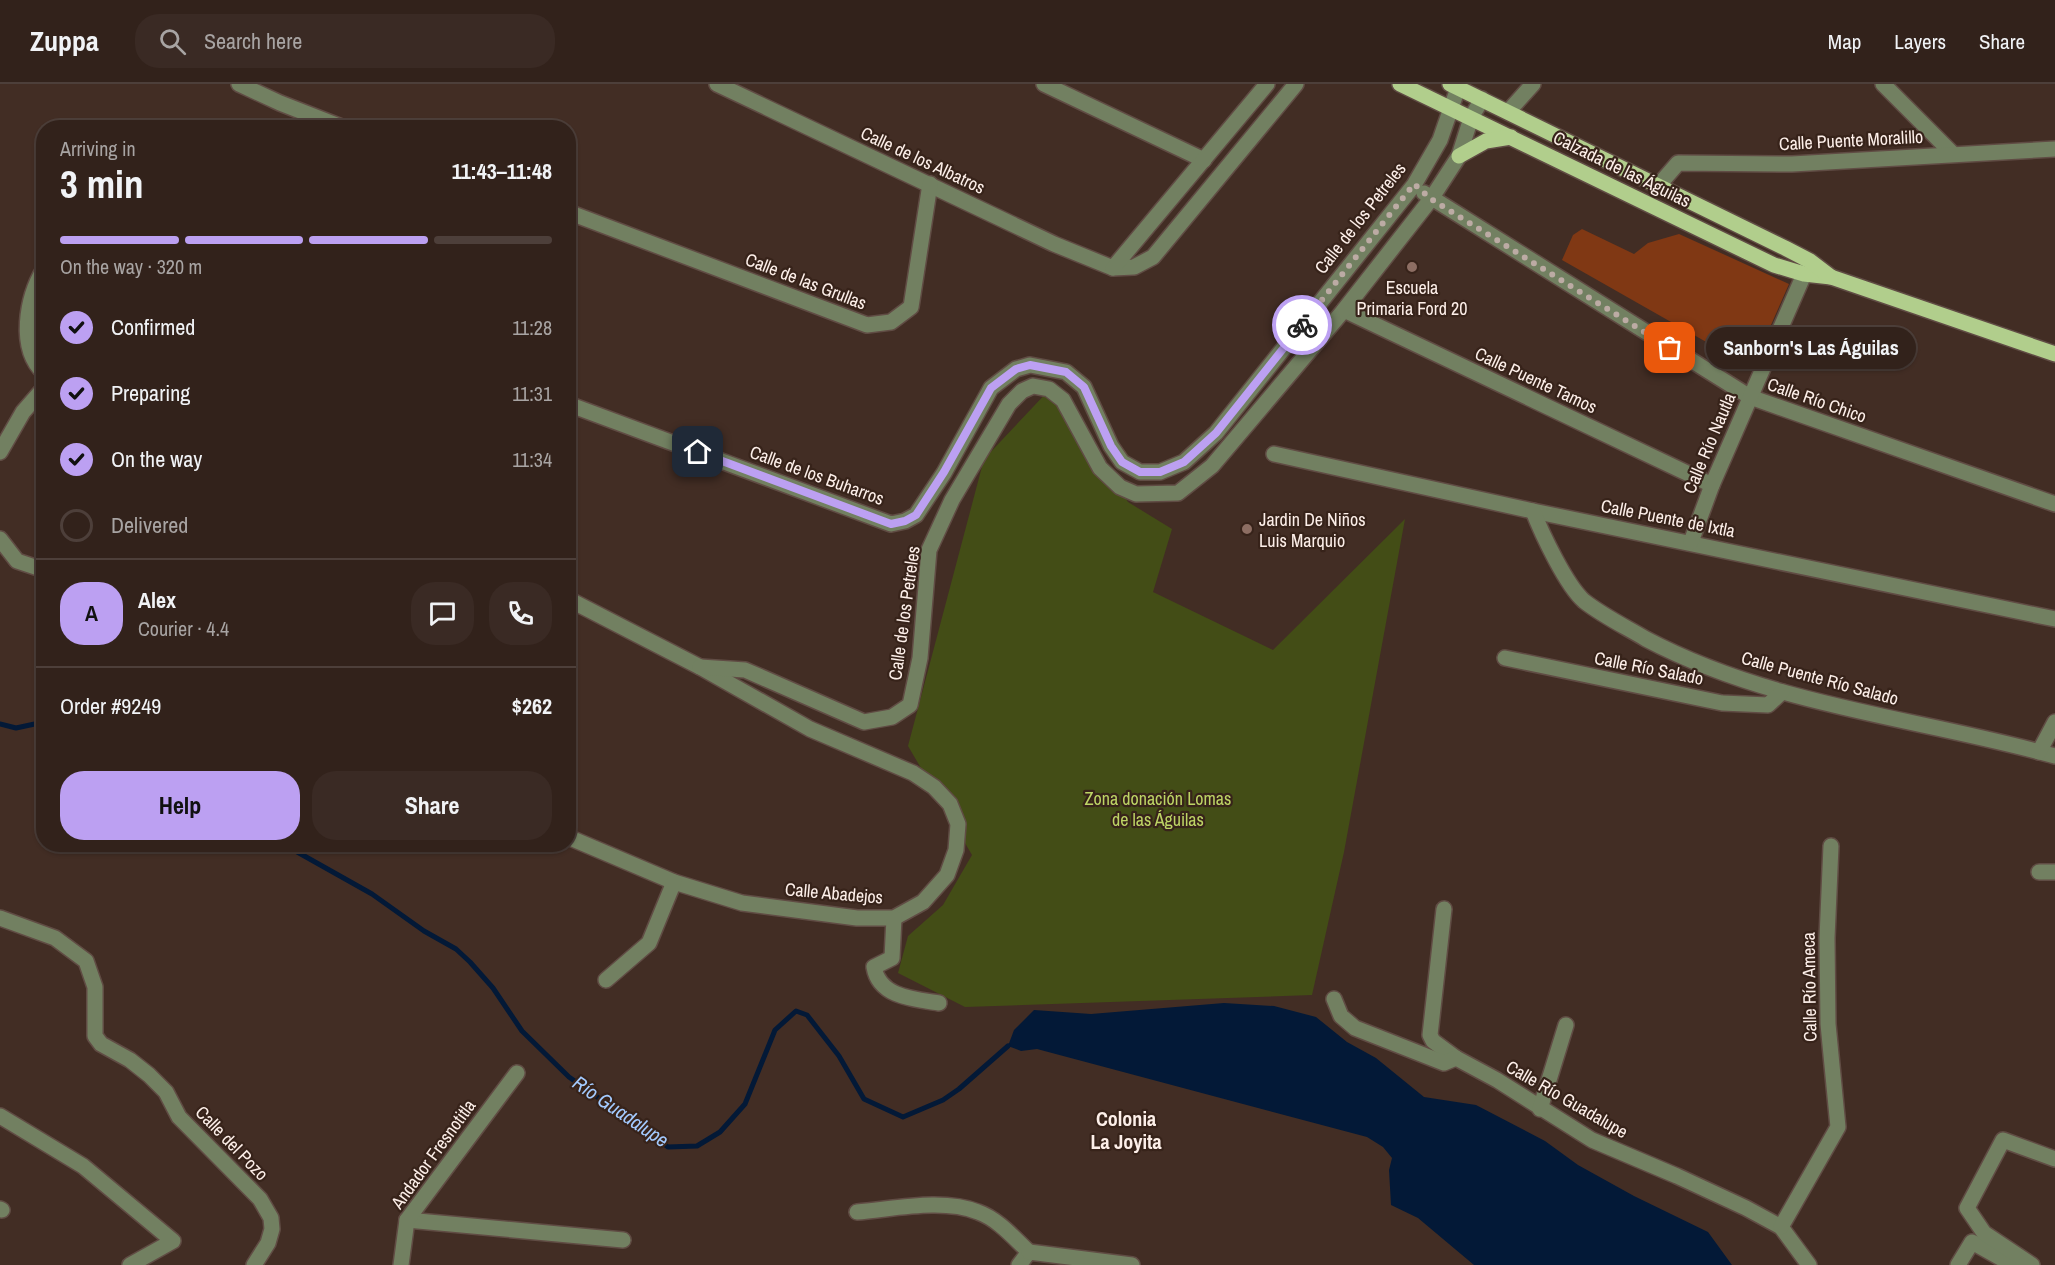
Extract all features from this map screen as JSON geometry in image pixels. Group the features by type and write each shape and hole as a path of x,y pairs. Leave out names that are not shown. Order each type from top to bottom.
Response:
{"main road":[{"name":"Calzada de las Águilas","path":"1400,84 1774,265 1807,268"},
{"name":"Calzada de las Águilas","path":"1454,86 1659,184 1807,268 2055,354"},
{"path":"1459,156 1486,141 1511,137"}],"street":[{"path":"239,84 324,120"},
{"name":"Calle de los Albatros","path":"717,84 1054,244 1113,268"},
{"path":"1044,84 1204,160"},
{"path":"1113,268 1267,84"},
{"path":"1113,268 1134,267 1153,257 1296,84"},
{"path":"1508,112 1533,84"},
{"path":"1882,84 1953,154"},
{"name":"Calle de los Petreles","path":"916,515 944,472 991,388 1016,369 1030,365 1066,372 1084,387 1111,446 1122,462 1140,472 1160,472 1184,462 1216,433 1414,184 1440,140 1454,86"},
{"name":"Calle de los Petreles","path":"700,667 746,670 864,722 892,717 909,705 920,658 929,550 952,500 1009,404 1022,391 1033,386 1049,389 1063,400 1100,468 1120,487 1136,494 1178,493 1212,466 1344,310 1431,199 1459,156 1472,118 1482,99"},
{"name":"Calle Puente Moralillo","path":"1659,184 1678,163 1792,164 2055,149"},
{"name":"Calle de las Grullas","path":"576,215 867,325 891,322 911,307 930,184"},
{"name":"Calle Río Chico","path":"1414,184 1431,199 1750,397 2055,504"},
{"name":"Calle Río Nautla","path":"1691,542 1712,485 1807,268"},
{"path":"36,292 28,316 28,346 36,364"},
{"name":"Calle Puente Tamos","path":"1344,310 1712,485"},
{"path":"0,452 22,412 36,397"},
{"name":"Calle de los Buharros","path":"576,407 891,524 905,521 916,515"},
{"name":"Calle Puente de Ixtla","path":"1274,454 1533,511 2055,619"},
{"name":"Calle Puente Río Salado","path":"1533,511 1541,533 1584,601 1621,625 1690,660 1782,692 2055,756"},
{"path":"0,539 16,561 36,567"},
{"name":"Calle Abadejos","path":"576,603 700,667 810,729 914,773 934,787 950,804 958,824 956,850 947,875 923,902 894,918 857,918 742,903 674,882 576,840"},
{"name":"Calle Río Salado","path":"1505,658 1722,703 1768,705 1782,692"},
{"path":"2039,752 2055,722"},
{"name":"Calle Río Ameca","path":"1781,1227 1838,1127 1828,1024 1827,938 1831,846"},
{"path":"2039,872 2055,872"},
{"path":"606,980 649,943 674,882"},
{"path":"1444,909 1430,1035 1433,1041 1456,1058"},
{"name":"Calle del Pozo","path":"0,918 55,938 86,961 95,987 95,1036 101,1044 130,1060 158,1083 173,1102 179,1117 260,1199 271,1218 272,1229 268,1243 254,1265"},
{"path":"894,918 892,958 874,967 876,979 892,993 939,1003"},
{"name":"Calle Río Guadalupe","path":"1334,999 1341,1016 1355,1028 1444,1063 1456,1058 1497,1080 1592,1140 1707,1189 1781,1227 1809,1265"},
{"path":"1540,1109 1566,1025"},
{"name":"Andador Fresnotitla","path":"401,1265 407,1220 517,1074"},
{"path":"0,1116 83,1166 173,1241 130,1265"},
{"path":"2032,1265 1984,1233 1967,1208 2003,1140 2055,1159"},
{"path":"857,1212 952,1205 980,1212 1005,1229 1029,1252 1132,1265"},
{"path":"407,1220 623,1240"},
{"path":"1958,1265 1972,1242 2013,1265"},
{"path":"1019,1265 1029,1252"}],"green space":[{"name":"Zona donación Lomas de las Águilas","path":"1050,389 1128,502 1172,529 1153,592 1273,650 1405,519 1344,852 1312,995 965,1007 898,973 908,936 943,905 972,855 908,746 984,459"}],"water":[{"path":"1224,1003 1274,1006 1316,1017 1347,1042 1376,1058 1424,1097 1476,1105 1545,1141 1578,1165 1634,1196 1708,1232 1732,1265 1474,1265 1418,1218 1391,1205 1389,1170 1392,1158 1383,1147 1367,1137 1037,1049 1021,1051 1008,1046 1014,1030 1034,1010 1091,1014"}],"building":[{"path":"1582,229 1634,254 1648,243 1679,234 1789,284 1752,368 1562,260 1573,235"}],"waterway":[{"name":"Río Guadalupe","path":"0,724 16,728 36,724"},
{"name":"Río Guadalupe","path":"297,852 372,894 424,931 456,949 493,988 522,1031 569,1077 668,1147 697,1146 720,1132 745,1104 775,1030 796,1011 807,1015 839,1056 864,1099 903,1117 943,1100 1008,1046"}],"way so far":[{"path":"1302,325 1414,184 1431,199 1670,348"}],"place":[{"name":"Escuela Primaria Ford 20","path":"1412,267"},
{"name":"Sanborn's Las Águilas","path":"1670,348"},
{"name":"Jardin De Niños Luis Marquio","path":"1247,529"}],"district":[{"name":"Colonia La Joyita","path":"1126,1130"}],"route":[{"path":"698,452 891,524 905,521 916,515 944,472 991,388 1016,369 1030,365 1066,372 1084,387 1111,446 1122,462 1140,472 1160,472 1184,462 1216,433 1302,325"}]}
